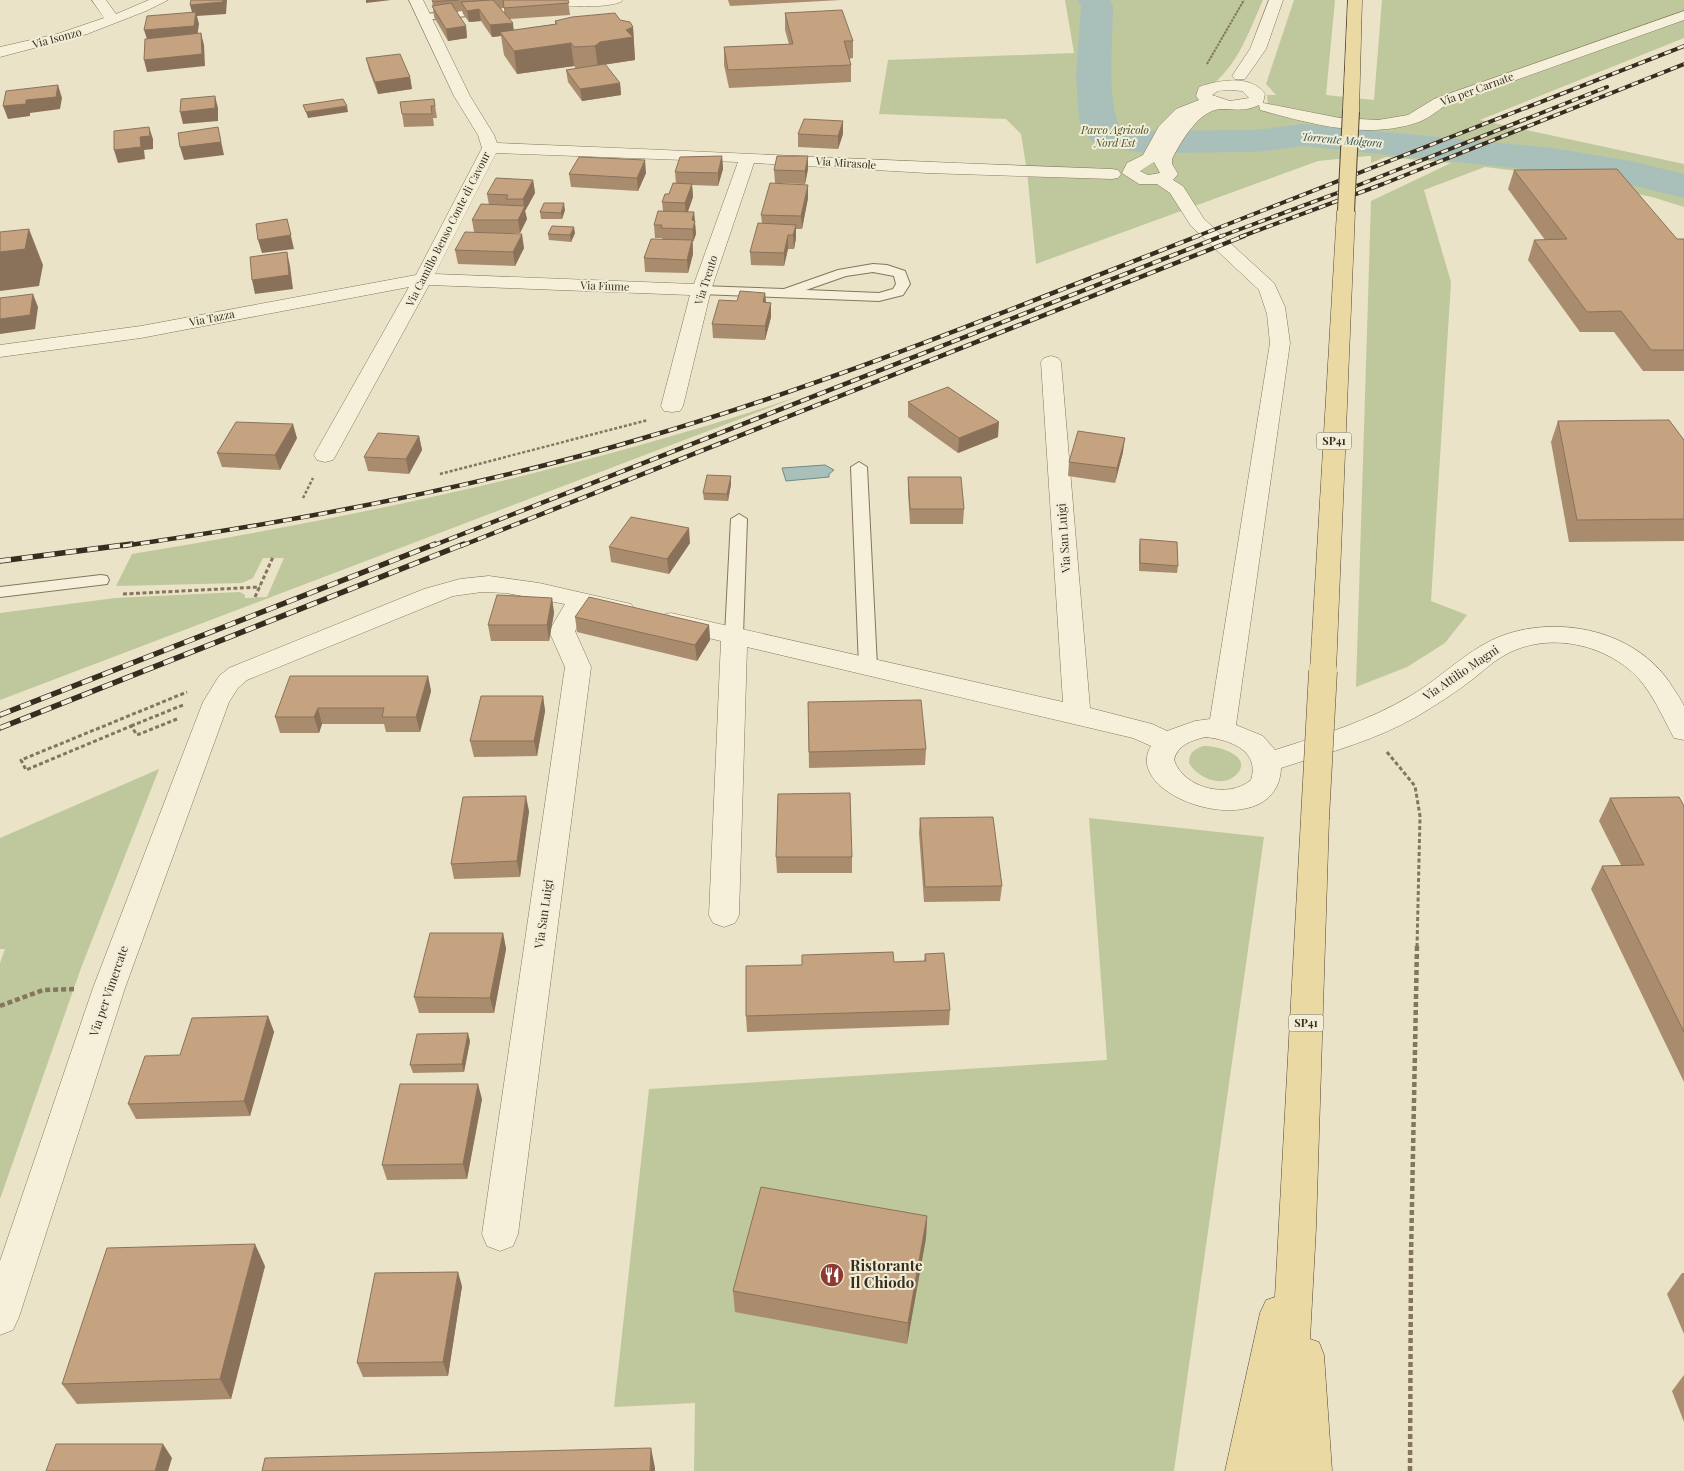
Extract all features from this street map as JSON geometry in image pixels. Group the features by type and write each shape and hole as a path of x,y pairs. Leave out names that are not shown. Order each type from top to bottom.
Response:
{"main road":[{"name":"SP41","path":"1284,1471 1298,1228 1315,818 1355,0"},
{"path":"1245,1471 1298,1228"},
{"path":"1298,1228 1312,1471"}],"street":[{"path":"99,0 113,20"},
{"name":"Via Isonzo","path":"0,52 46,43 113,20 161,0"},
{"path":"420,7 508,0"},
{"path":"551,0 592,2 616,0"},
{"path":"1243,82 1258,49 1276,0"},
{"name":"Via Camillo Benso Conte di Cavour","path":"325,456 423,279 490,148 486,135 462,96 420,7"},
{"name":"Via per Carnate","path":"1214,103 1257,104 1345,122 1371,124 1405,120 1423,114 1440,102 1684,15"},
{"path":"1222,729 1280,343 1277,314 1274,299 1267,287 1197,222 1177,190 1149,169 1171,131 1194,114 1214,103 1204,96 1205,90 1243,82 1257,94 1257,104"},
{"name":"Via Mirasole","path":"490,148 748,157 927,168 1112,174 1149,169"},
{"name":"Via Trento","path":"672,406 701,290 748,157"},
{"name":"Via Fiume","path":"423,279 701,290"},
{"name":"Via Tazza","path":"0,351 142,332 423,279"},
{"name":"Via San Luigi","path":"1051,362 1076,714"},
{"name":"Via per Vimercate","path":"0,1317 109,988 198,698 228,682 238,674 432,594 460,586 489,584 515,586 580,601"},
{"path":"580,601 1076,714 1142,731 1168,742"},
{"name":"Via San Luigi","path":"500,1234 578,667 562,631 580,601"},
{"name":"Via Attilio Magni","path":"1266,763 1366,729 1396,716 1433,694 1494,649 1527,636 1550,634 1605,644 1636,660 1657,684 1684,731"},
{"path":"724,914 734,635"},
{"path":"1191,729 1222,729 1250,742 1261,752 1266,763 1267,775 1261,786 1250,795 1234,800 1215,800 1188,791 1168,776 1162,764 1162,752 1168,742 1178,734 1191,729"}],"lane":[{"path":"420,7 592,2"},
{"name":"Via Fiume","path":"701,290 879,297 898,292 903,284 900,274 880,267 853,270 786,293"},
{"path":"859,467 868,666"},
{"path":"734,635 739,519"},
{"path":"0,592 100,580"}],"path":[{"path":"440,474 670,414 672,406"},
{"path":"255,597 273,558"},
{"path":"119,594 260,587"},
{"path":"131,726 137,735 198,698"},
{"path":"198,698 26,770 20,760 198,698"},
{"path":"1366,729 1414,786 1420,816 1411,1256 1410,1471"},
{"path":"0,1006 43,990 109,988"}],"green space":[{"name":"Parco Agricolo Nord Est","path":"1065,0 1263,0 1245,40 1232,63 1201,94 1239,109 1268,104 1267,95 1276,95 1266,84 1294,0 1335,0 1326,95 1374,100 1382,0 1684,0 1684,38 1480,120 1684,164 1684,207 1652,197 1535,173 1485,167 1424,190 1451,282 1431,601 1467,615 1445,643 1407,667 1356,687 1371,201 1451,163 1386,157 1371,163 1371,156 1318,161 1036,264 1027,171 1021,134 1006,119 879,114 888,60 1074,53"},
{"path":"800,396 0,700 0,613 115,598 240,592 245,595 245,598 267,597 284,558 263,558 253,578 242,583 116,586 132,554 302,524 469,489 635,447"},
{"path":"1203,746 1216,747 1231,752 1241,761 1241,767 1237,774 1225,781 1218,781 1211,780 1198,773 1189,763 1189,760 1192,752"},
{"path":"159,769 81,968 0,1199 0,963 5,949 0,949 0,838"},
{"path":"1089,818 1264,837 1174,1471 694,1471 695,1403 614,1407 649,1089 1107,1060"}],"water":[{"path":"825,465 834,470 829,474 829,477 786,481 782,468"}],"building":[{"path":"191,0 223,0 223,2 190,5"},
{"path":"432,0 458,0 433,2"},
{"path":"493,0 513,23 490,25 479,9 467,11 461,2"},
{"path":"503,0 568,0 569,3 504,8"},
{"path":"451,3 466,26 446,29 432,6"},
{"path":"842,10 853,41 844,41 851,65 728,70 724,47 793,44 785,13"},
{"path":"196,12 194,26 144,30 147,16"},
{"path":"615,13 620,20 630,22 633,27 626,30 633,37 600,42 595,46 574,47 571,43 514,51 500,32 557,24 555,21 572,17"},
{"path":"201,33 202,54 144,60 145,39"},
{"path":"400,54 410,77 375,82 366,58"},
{"path":"605,64 620,83 580,89 566,70"},
{"path":"58,85 56,97 26,100 26,104 3,106 6,91"},
{"path":"215,96 215,108 180,112 181,99"},
{"path":"343,99 347,106 306,112 303,105"},
{"path":"434,99 435,106 431,106 432,114 402,114 400,102"},
{"path":"804,119 843,121 838,136 798,134"},
{"path":"149,127 150,136 140,137 141,147 114,150 114,131"},
{"path":"218,127 221,142 180,147 178,133"},
{"path":"722,156 718,173 675,172 680,157"},
{"path":"777,156 808,156 805,171 774,170"},
{"path":"579,157 645,160 637,178 569,174"},
{"path":"1617,169 1677,239 1684,239 1684,350 1651,350 1621,311 1587,312 1534,240 1567,239 1514,170"},
{"path":"496,178 533,180 523,199 506,199 508,195 487,194"},
{"path":"673,183 692,184 685,203 662,202 665,194 669,194"},
{"path":"770,183 808,185 801,216 761,215"},
{"path":"544,203 564,203 561,213 540,212"},
{"path":"481,204 525,206 518,220 472,220"},
{"path":"658,211 694,212 692,220 695,221 693,229 661,228 662,225 654,225"},
{"path":"287,219 291,235 258,240 256,224"},
{"path":"758,223 796,225 793,235 788,235 784,253 750,252"},
{"path":"552,226 574,227 570,235 548,234"},
{"path":"29,229 25,249 0,252 0,232"},
{"path":"465,232 522,234 513,252 455,250"},
{"path":"651,239 692,240 687,260 644,258"},
{"path":"287,252 289,275 252,280 250,257"},
{"path":"740,291 765,293 763,302 771,303 765,326 712,324 719,300 737,301"},
{"path":"33,294 30,315 0,319 0,298"},
{"path":"948,387 999,422 959,438 908,402"},
{"path":"1669,420 1684,440 1684,519 1577,520 1558,421"},
{"path":"236,422 293,424 275,455 217,453"},
{"path":"1078,431 1125,438 1117,468 1069,462"},
{"path":"378,433 419,436 406,459 364,457"},
{"path":"707,475 731,476 727,494 703,493"},
{"path":"908,477 961,477 964,509 910,509"},
{"path":"631,517 689,528 667,559 609,547"},
{"path":"1140,539 1177,542 1178,566 1140,563"},
{"path":"497,595 552,598 547,625 488,625"},
{"path":"589,597 709,625 695,645 575,617"},
{"path":"290,676 428,676 416,717 382,717 384,708 318,708 314,717 275,717"},
{"path":"481,696 543,696 534,741 470,741"},
{"path":"921,700 926,749 809,752 808,702"},
{"path":"850,793 852,857 776,857 778,794"},
{"path":"526,796 517,861 451,864 463,797"},
{"path":"1679,797 1684,806 1684,1032 1602,866 1644,865 1610,798"},
{"path":"993,817 1002,886 925,887 920,818"},
{"path":"430,933 503,933 490,998 414,997"},
{"path":"893,952 894,962 926,961 925,954 944,953 950,1010 746,1016 746,966 802,965 802,955"},
{"path":"268,1016 244,1101 128,1104 145,1056 180,1055 192,1018"},
{"path":"468,1033 462,1064 410,1065 417,1034"},
{"path":"400,1084 478,1084 463,1164 382,1165"},
{"name":"Ristorante Il Chiodo","path":"761,1187 927,1216 908,1323 733,1291"},
{"path":"255,1244 220,1379 62,1384 107,1248"},
{"path":"458,1272 443,1362 357,1363 375,1273"},
{"path":"56,1444 163,1444 155,1471 46,1471"},
{"path":"651,1448 650,1471 262,1471 265,1458"}],"waterway":[{"name":"Torrente Molgora","path":"1094,0 1097,6 1094,77 1098,119 1102,132 1109,137 1144,142 1255,141 1303,135 1552,160 1631,173 1684,186"}],"railway":[{"path":"1195,237 1684,46"},
{"path":"1240,237 1383,184 1684,64"},
{"path":"1219,237 1364,183 1607,87"},
{"path":"123,546 255,526 387,501 518,472 647,437 856,368 1198,236"},
{"path":"432,546 1222,236"},
{"path":"461,546 1244,236"},
{"path":"0,561 132,544"},
{"path":"0,715 435,544"},
{"path":"0,728 464,544"}],"place":[{"name":"Ristorante Il Chiodo","path":"832,1275"}]}
